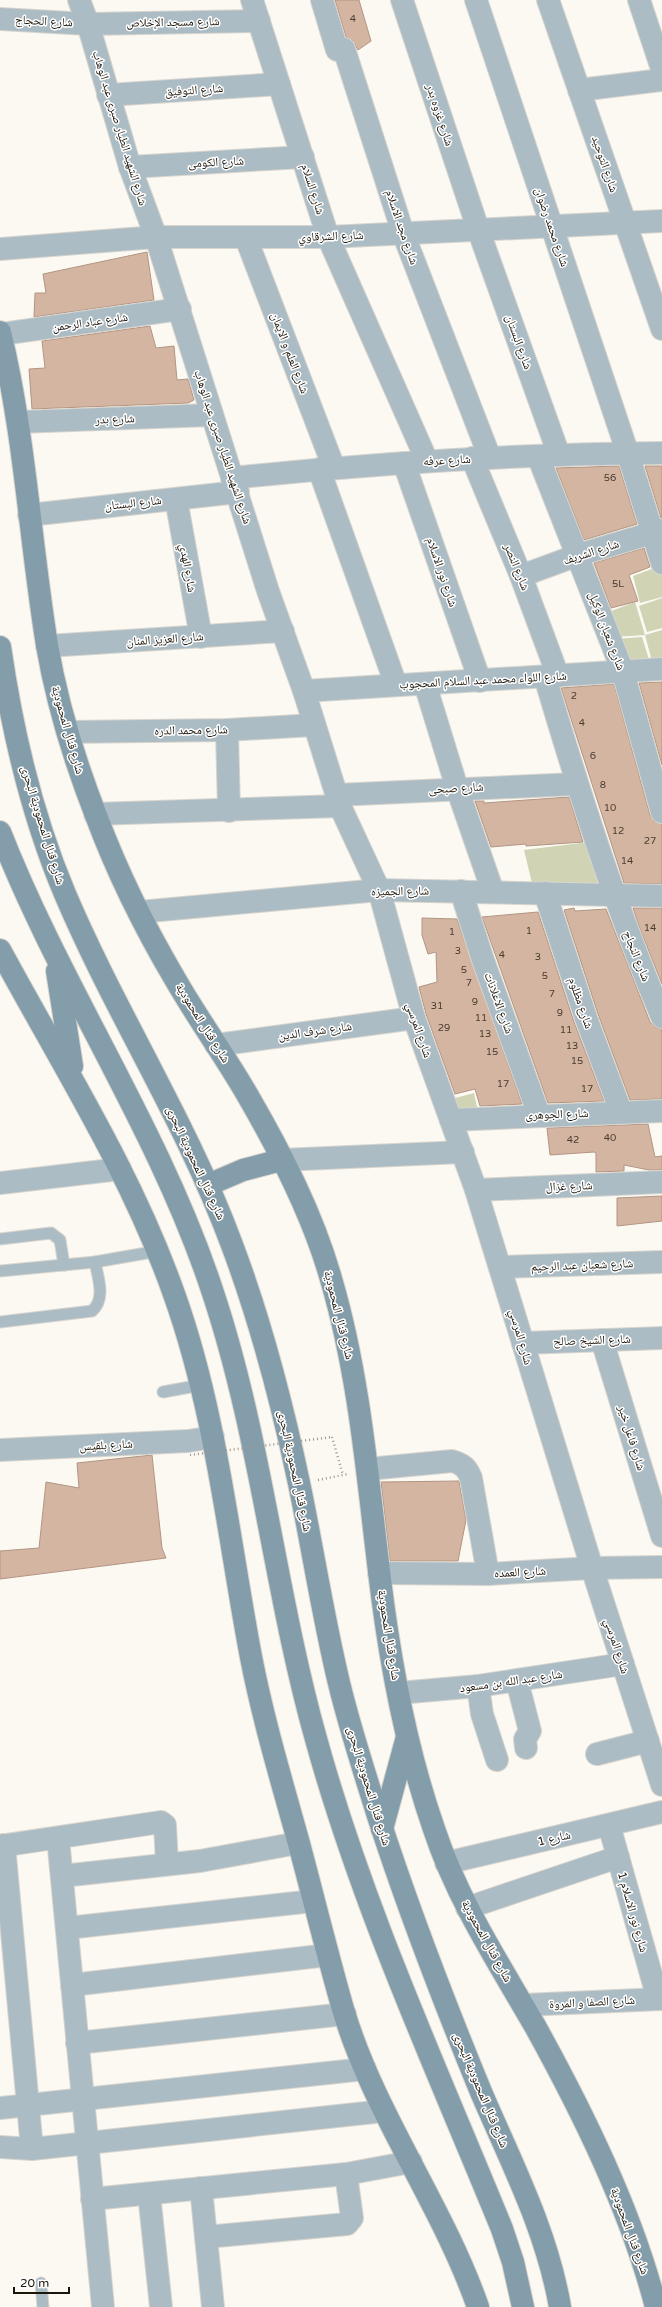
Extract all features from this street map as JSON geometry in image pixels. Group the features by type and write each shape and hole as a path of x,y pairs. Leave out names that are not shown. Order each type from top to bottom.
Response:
{"main road":[{"name":"شارع قنال المحمودية","path":"0,333 18,422 47,646 68,732 95,814 139,912 176,980 248,1096 316,1232 341,1314 350,1355 368,1469 379,1572 399,1693 407,1736 432,1826 446,1863 467,1908 523,2006 584,2118 606,2167 631,2233 656,2307"},
{"name":"شارع قنال المحمودية البحرى","path":"0,647 10,709 25,769 42,830 64,891 89,948 208,1185 232,1244 253,1306 272,1368 299,1484 339,1683 359,1756 382,1829 423,1944 456,2029 540,2231 553,2271 560,2307"},
{"path":"0,832 54,954 86,1012 169,1182 210,1282 241,1386 253,1438 286,1616 304,1692 333,1799 358,1874 396,1977 502,2229 513,2262 523,2307"},
{"path":"0,950 74,1080 120,1169 158,1251 189,1340 202,1385 213,1437 253,1666 282,1784 345,2014 365,2069 384,2111 411,2162 466,2275 478,2307"},
{"path":"54,954 74,1080"},
{"path":"208,1185 243,1170 281,1160"},
{"path":"382,1829 407,1736"}],"street":[{"name":"شارع الشهيد الطيار صبرى عبد الوهاب","path":"79,0 88,24 130,167 156,237 180,309 212,416 304,690 338,800 379,890"},
{"name":"شارع السلام","path":"252,0 328,237 427,461"},
{"name":"شارع مجد الاسلام","path":"322,0 337,50 344,49 403,233 481,458"},
{"name":"شارع غزوه بدر","path":"402,0 478,229"},
{"name":"شارع محمد رضوان","path":"476,0 628,454 657,531 662,563"},
{"name":"شارع التوحيد","path":"548,0 626,223 658,303 662,329"},
{"path":"639,0 662,69"},
{"name":"شارع الحجاج","path":"0,19 88,24"},
{"name":"شارع مسجد الإخلاص","path":"88,24 258,21"},
{"path":"579,90 662,80"},
{"name":"شارع التوفيق","path":"108,95 279,84"},
{"name":"شارع الكومى","path":"130,167 302,157"},
{"name":"شارع الشرقاوي","path":"0,249 156,237 328,237 478,229 662,222"},
{"name":"شارع البستان","path":"478,229 559,455"},
{"name":"شارع العلم و الايمان","path":"246,238 326,468 396,685"},
{"name":"شارع عباد الرحمن","path":"0,333 180,309"},
{"name":"شارع بدر","path":"18,422 212,416"},
{"name":"شارع عرفه","path":"235,485 326,468 404,462 559,455 662,453"},
{"name":"شارع شعبان الوكيل","path":"538,456 623,672 662,812"},
{"name":"شارع النصر","path":"481,458 521,576 552,676 576,784 613,894"},
{"name":"شارع نور الاسلام","path":"404,462 480,680"},
{"name":"شارع البستان","path":"29,515 176,499 235,485"},
{"name":"شارع الهدي","path":"176,499 200,637"},
{"name":"شارع الشريف","path":"521,576 578,555 657,531"},
{"name":"شارع العزيز المنان","path":"47,646 283,631"},
{"name":"شارع اللواء محمد عبد السلام المحجوب","path":"304,690 662,669"},
{"path":"425,684 457,788 494,892"},
{"name":"شارع محمد الدره","path":"68,732 227,730 314,725"},
{"path":"227,730 229,811"},
{"name":"شارع صبحى","path":"95,814 229,811 457,788 576,784"},
{"name":"شارع الجميزه","path":"139,912 379,890 662,896"},
{"name":"شارع المرسي","path":"379,890 414,1018 463,1152 501,1267 592,1568 662,1783"},
{"name":"شارع الاعلانات","path":"461,891 483,960 539,1115"},
{"name":"شارع مظلوم","path":"545,893 586,1018 621,1112"},
{"name":"شارع النجاح","path":"613,894 662,1017"},
{"name":"شارع شرف الدين","path":"216,1045 414,1018"},
{"name":"شارع الجوهرى","path":"451,1120 539,1115 662,1111"},
{"path":"281,1160 463,1152"},
{"path":"0,1183 120,1169"},
{"name":"شارع غزال","path":"476,1190 662,1182"},
{"name":"شارع شعبان عبد الرحيم","path":"501,1267 662,1262"},
{"name":"شارع الشيخ صالح","path":"523,1342 662,1338"},
{"name":"شارع فاعل خير","path":"602,1340 662,1536"},
{"name":"شارع بلقيس","path":"0,1450 188,1441 213,1437"},
{"path":"368,1469 452,1461 461,1463 468,1470 471,1478 488,1574"},
{"name":"شارع العمده","path":"379,1572 488,1574 592,1568 662,1567"},
{"name":"شارع عبد الله بن مسعود","path":"399,1693 517,1681 623,1664"},
{"path":"517,1681 530,1731 525,1739 526,1748"},
{"path":"478,1686 482,1714 497,1760"},
{"path":"597,1754 648,1741"},
{"name":"شارع 1","path":"446,1863 662,1812"},
{"path":"32,2149 2,1846 161,1822 165,1825 168,1864"},
{"name":"شارع نور الاسلام 1","path":"609,1825 660,1999"},
{"path":"58,1838 103,2307"},
{"path":"62,1876 200,1861 298,1843"},
{"path":"467,1908 618,1857"},
{"path":"66,1928 313,1901"},
{"path":"72,1984 328,1955"},
{"name":"شارع الصفا و المروة","path":"523,2006 660,1999"},
{"path":"77,2043 345,2014"},
{"path":"0,2108 365,2069"},
{"path":"0,2147 32,2149 384,2111"},
{"path":"92,2199 346,2174 411,2162"},
{"path":"206,2237 347,2224 352,2218 346,2174"},
{"path":"201,2188 213,2307"},
{"path":"149,2194 161,2307"}],"lane":[{"path":"0,1239 51,1233 60,1240 64,1265"},
{"path":"0,1271 95,1262 158,1251"},
{"path":"0,1322 92,1311 100,1299 95,1262"},
{"path":"163,1392 202,1385"},
{"path":"41,2283 43,2307"}],"path":[{"path":"190,1455 332,1436 343,1475"},
{"path":"299,1484 368,1469"}],"green space":[{"path":"660,566 662,573 662,597 640,603 633,576"},
{"path":"662,598 662,628 647,632 639,606"},
{"path":"635,602 645,635 615,637 606,613"},
{"path":"662,630 662,664 653,665 645,635"},
{"path":"642,637 651,666 626,668 615,639"},
{"path":"589,842 599,890 532,883 524,850"},
{"path":"474,1093 480,1122 444,1101"}],"building":[{"path":"335,0 359,0 371,41 358,50 353,41 346,37"},
{"path":"147,252 154,300 34,317 35,293 46,293 43,274"},
{"path":"150,326 156,348 174,346 177,380 188,379 194,400 188,403 32,409 29,369 45,368 42,341"},
{"path":"619,466 637,524 584,540 556,468"},
{"path":"645,466 662,466 662,518 661,518"},
{"path":"644,548 650,567 629,575 638,601 611,608 594,563"},
{"path":"662,682 662,765 639,683"},
{"path":"614,684 650,815 654,821 662,824 662,884 624,883 561,688"},
{"path":"569,797 583,842 526,846 526,844 491,847 475,801 484,801 484,803"},
{"path":"574,908 575,911 606,909 650,1022 655,1027 662,1029 662,1099 630,1100 598,1014 564,910"},
{"path":"633,908 662,908 662,984 640,929"},
{"path":"538,912 574,1022 604,1101 548,1103 482,917"},
{"path":"422,918 457,919 522,1104 480,1106 475,1089 455,1094 426,1014 419,987 437,982 436,952 428,954 422,935"},
{"path":"648,1124 655,1157 662,1156 662,1170 649,1170 624,1165 624,1171 596,1172 596,1153 594,1152 550,1155 547,1128"},
{"path":"662,1196 662,1221 617,1226 617,1198"},
{"path":"152,1455 162,1548 166,1558 0,1579 0,1551 39,1548 46,1482 79,1488 77,1463"},
{"path":"459,1481 466,1520 458,1561 390,1561 381,1482"}]}
